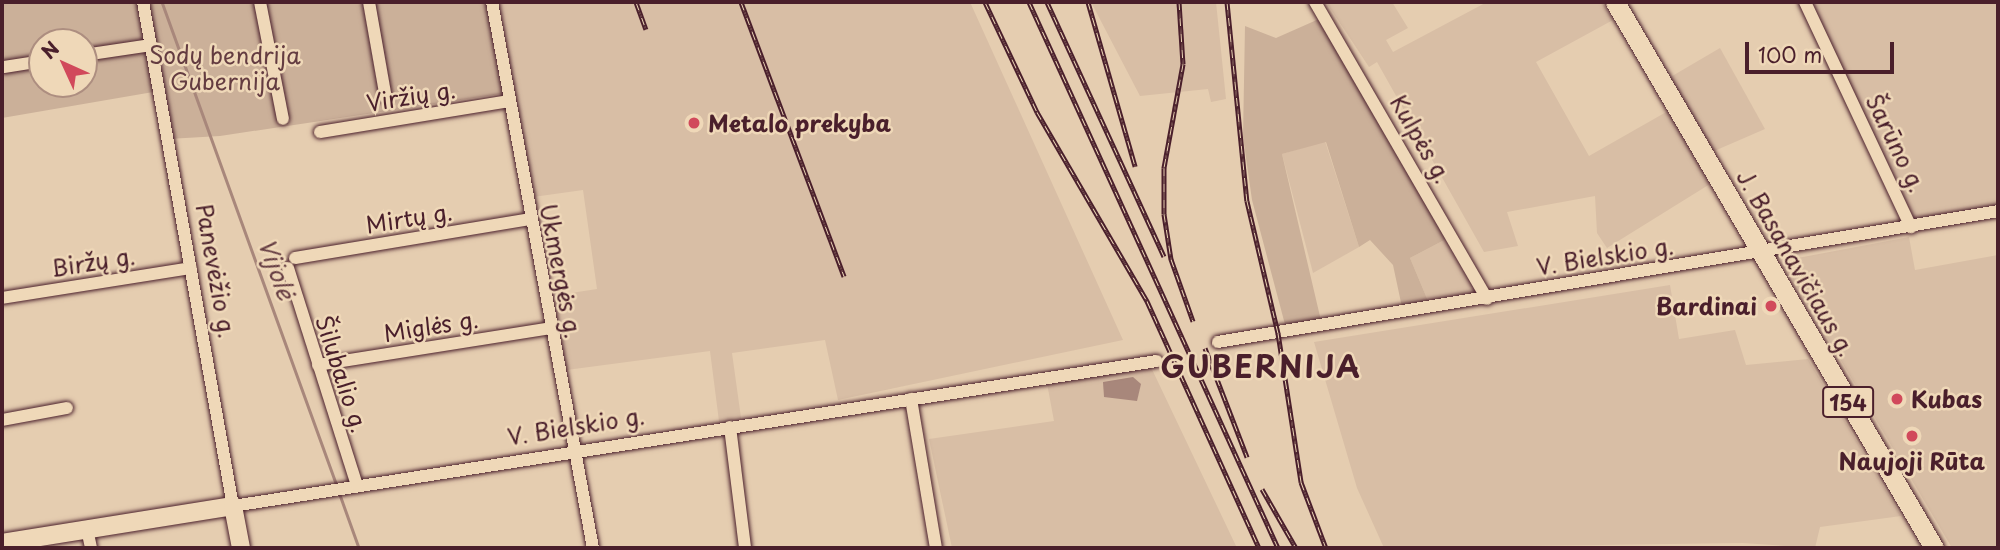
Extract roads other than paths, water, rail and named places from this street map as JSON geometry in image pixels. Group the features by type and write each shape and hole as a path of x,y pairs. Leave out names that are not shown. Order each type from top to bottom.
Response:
{"main road":[{"name":"J. Basanavičiaus g.","path":"1615,2 1934,548"}],"street":[{"name":"Panevėžio g.","path":"143,2 241,548"},
{"path":"260,2 283,119"},
{"path":"369,2 386,98"},
{"name":"Ukmergės g.","path":"492,2 530,219 593,548"},
{"name":"Kulpės g.","path":"1315,2 1488,299"},
{"name":"Šarūno g.","path":"1805,2 1912,227"},
{"path":"98,53 151,45"},
{"path":"4,67 28,63"},
{"name":"Viržių g.","path":"320,132 509,102"},
{"name":"V. Bielskio g.","path":"1218,342 1762,256 1998,211"},
{"name":"Mirtų g.","path":"290,268 530,219"},
{"name":"Biržų g.","path":"2,298 191,268"},
{"name":"Šilubalio g.","path":"290,268 318,365 345,487"},
{"name":"Miglės g.","path":"318,365 551,328"},
{"name":"V. Bielskio g.","path":"2,542 1157,361"},
{"path":"911,399 936,548"},
{"path":"2,420 67,408"},
{"path":"730,427 745,548"},
{"path":"87,529 90,548"}],"waterway":[{"name":"Vijolė","path":"162,2 337,486"},
{"name":"Vijolė","path":"339,492 359,548"}],"railway":[{"path":"636,2 646,29"},
{"path":"741,2 844,276"},
{"path":"985,2 1037,112 1147,301 1259,548"},
{"path":"1029,2 1278,548"},
{"path":"1047,2 1164,256"},
{"path":"1088,2 1135,166"},
{"path":"1179,2 1183,64 1164,168 1164,214 1171,259 1193,321"},
{"path":"1227,2 1247,201 1278,333 1301,482 1326,548"},
{"path":"1205,348 1247,457"},
{"path":"1262,489 1296,548"}],"place":[{"name":"Metalo prekyba","path":"694,123"},
{"name":"Bardinai","path":"1771,306"},
{"name":"Kubas","path":"1897,399"},
{"name":"Naujoji Rūta","path":"1912,436"}],"district":[{"name":"GUBERNIJA","path":"1261,366"}],"park label":[{"name":"Sodų bendrija Gubernija","path":"225,68"}]}
